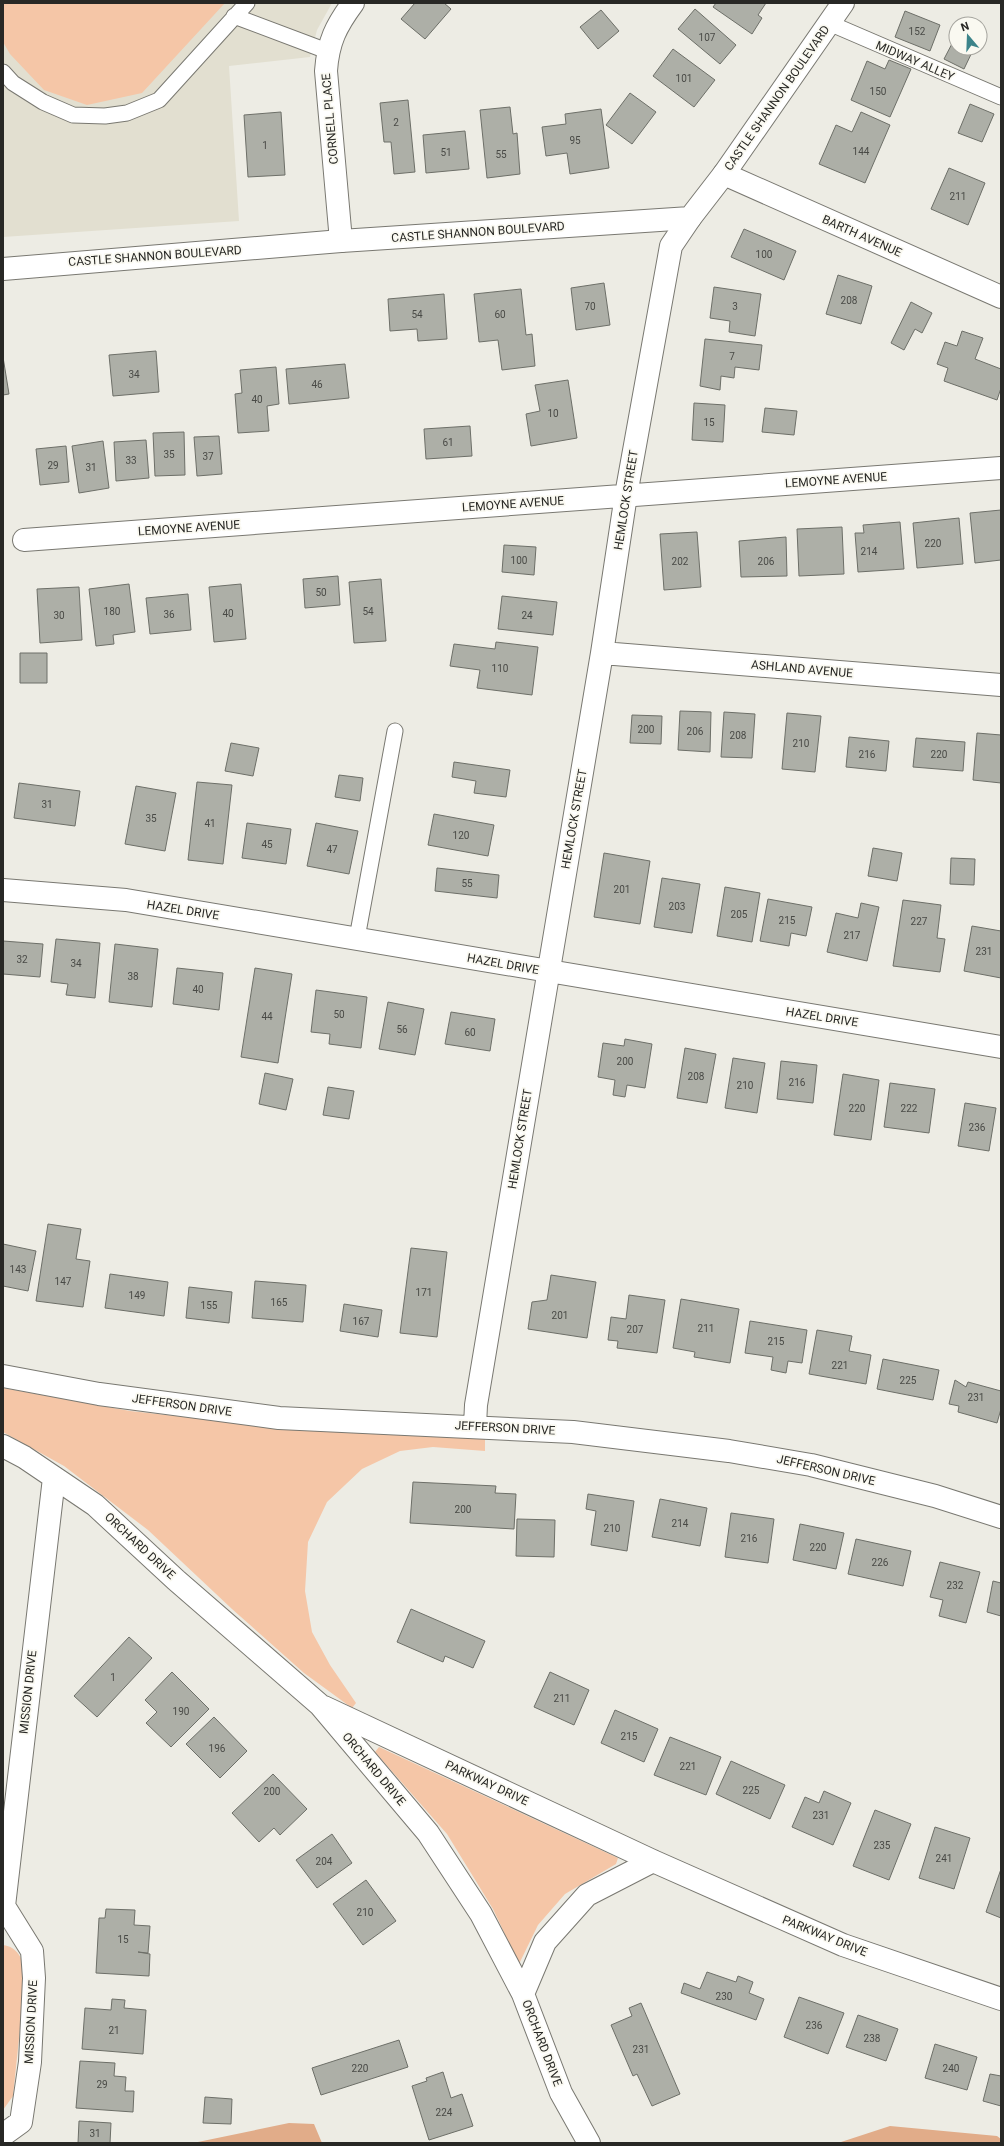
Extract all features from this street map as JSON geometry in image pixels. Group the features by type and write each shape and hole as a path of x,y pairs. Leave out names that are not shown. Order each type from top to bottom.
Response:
{"street":[{"name":"CORNELL PLACE","path":"341,241 326,70 327,51 338,24 353,3"},
{"name":"CASTLE SHANNON BOULEVARD","path":"3,269 341,241 690,218 724,174 843,3"},
{"name":"BARTH AVENUE","path":"724,174 1001,297"},
{"name":"HEMLOCK STREET","path":"475,1426 476,1405 602,653 626,495 671,246 690,218"},
{"name":"LEMOYNE AVENUE","path":"24,540 1001,468"},
{"name":"ASHLAND AVENUE","path":"602,653 1001,685"},
{"name":"HAZEL DRIVE","path":"3,890 126,900 1001,1047"},
{"name":"JEFFERSON DRIVE","path":"3,1376 99,1394 279,1418 475,1426 573,1432 729,1451 811,1465 935,1496 1001,1517"},
{"path":"3,1446 24,1457 54,1478"},
{"name":"ORCHARD DRIVE","path":"54,1478 95,1505 176,1580 320,1705 428,1833 480,1914 523,1994 561,2093 588,2143"},
{"name":"MISSION DRIVE","path":"3,2135 21,2122 30,2062 34,1978 32,1951 3,1907 54,1478"},
{"name":"PARKWAY DRIVE","path":"320,1705 653,1861 843,1945 1001,1999"},
{"path":"523,1994 545,1942 587,1895 653,1861"}],"lane":[{"path":"3,72 13,83 43,102 73,115 105,116 127,113 159,100 246,3"},
{"path":"234,16 327,51"},
{"name":"MIDWAY ALLEY","path":"829,23 1001,97"},
{"path":"357,938 395,731"}],"shaded area":[{"path":"3,3 332,3 317,30 310,57 229,66 239,221 3,237"},
{"path":"3,3 225,3 142,93 87,105 44,90 10,54 3,42"},
{"path":"3,1388 130,1411 277,1427 485,1438 485,1451 433,1447 400,1451 362,1469 327,1502 308,1542 305,1591 312,1632 330,1665 356,1703 352,1708 304,1673 232,1609 148,1530 64,1466 3,1432"},
{"path":"379,1747 618,1858 616,1864 565,1894 538,1925 519,1964 493,1909 447,1834 375,1752"},
{"path":"3,1945 12,1948 19,1954 26,1971 13,2096 3,2110"},
{"path":"289,2123 314,2124 322,2143 193,2143"},
{"path":"890,2126 997,2136 1001,2139 1001,2143 838,2143"}],"building":[{"path":"415,3 444,3 451,9 425,39 401,19"},
{"path":"716,3 766,3 758,15 762,18 752,34 713,7"},
{"path":"695,9 736,45 720,64 678,29"},
{"path":"601,10 619,31 598,49 580,27"},
{"path":"905,11 940,25 930,51 895,37"},
{"path":"673,49 715,80 694,107 653,76"},
{"path":"948,51 948,56 970,56 964,69 944,59"},
{"path":"889,60 911,69 890,117 851,100 867,61 885,69"},
{"path":"630,93 656,112 632,144 606,125"},
{"path":"408,100 415,172 394,174 391,142 384,142 380,103"},
{"path":"970,104 994,114 982,142 958,133"},
{"path":"510,107 513,134 517,133 520,174 487,178 480,110"},
{"path":"601,109 609,168 570,174 567,153 546,156 542,127 566,124 565,114"},
{"path":"281,112 285,175 248,177 244,115"},
{"path":"861,112 890,125 865,183 819,164 836,125 852,132"},
{"path":"465,131 469,169 426,173 423,135"},
{"path":"949,168 985,183 968,225 931,209"},
{"path":"744,229 796,251 784,280 731,257"},
{"path":"838,275 872,286 861,324 826,314"},
{"path":"604,283 610,325 576,330 571,288"},
{"path":"714,287 761,294 755,336 729,332 730,321 710,318"},
{"path":"521,289 526,335 532,334 535,366 502,370 498,340 479,342 474,294"},
{"path":"444,294 447,339 418,341 417,329 390,331 388,299"},
{"path":"911,302 932,313 922,333 915,329 904,350 891,343"},
{"path":"962,331 983,338 975,359 1001,369 1001,388 997,400 944,381 948,368 937,364 945,342 957,346"},
{"path":"705,339 762,345 759,370 735,367 734,378 721,376 720,390 700,386"},
{"path":"156,351 159,392 113,396 109,355"},
{"path":"3,357 9,394 3,395"},
{"path":"345,364 349,398 289,404 286,369"},
{"path":"276,367 279,404 267,406 269,431 238,433 235,394 242,393 240,370"},
{"path":"568,380 577,438 531,446 526,414 540,411 535,385"},
{"path":"694,403 725,405 723,442 692,440"},
{"path":"765,408 797,411 794,435 762,432"},
{"path":"470,426 472,456 426,459 424,429"},
{"path":"184,432 185,475 155,476 153,433"},
{"path":"219,436 222,474 197,476 194,437"},
{"path":"146,440 149,478 116,481 114,442"},
{"path":"103,441 109,488 79,493 72,446"},
{"path":"66,446 69,482 40,485 36,449"},
{"path":"1001,510 1001,560 975,563 970,513"},
{"path":"959,518 963,564 917,568 913,523"},
{"path":"900,522 904,569 858,572 855,533 864,533 863,525"},
{"path":"842,527 844,574 799,576 797,529"},
{"path":"697,532 701,587 664,590 660,534"},
{"path":"786,537 787,576 741,577 739,541"},
{"path":"504,545 536,547 534,575 502,572"},
{"path":"338,576 340,605 305,608 303,579"},
{"path":"381,579 386,641 354,643 349,582"},
{"path":"129,584 135,632 113,635 114,644 96,646 89,589"},
{"path":"241,584 246,639 214,642 209,587"},
{"path":"79,587 82,640 40,643 37,589"},
{"path":"188,594 191,630 150,634 146,598"},
{"path":"502,596 557,602 553,635 498,629"},
{"path":"496,642 538,647 532,695 477,688 480,670 450,666 454,644 495,649"},
{"path":"20,653 47,653 47,683 20,683"},
{"path":"680,711 711,712 710,752 678,750"},
{"path":"724,712 755,714 752,758 721,757"},
{"path":"787,713 821,716 815,772 782,769"},
{"path":"632,715 662,716 661,744 630,743"},
{"path":"977,733 1001,735 1001,783 973,780"},
{"path":"849,737 889,741 886,771 846,767"},
{"path":"916,738 965,742 963,771 913,767"},
{"path":"231,743 259,748 253,776 225,771"},
{"path":"454,762 510,770 506,797 474,793 476,781 452,777"},
{"path":"339,775 363,778 360,801 335,797"},
{"path":"197,782 232,785 223,864 188,860"},
{"path":"19,783 80,791 75,826 14,818"},
{"path":"136,786 176,793 165,851 125,844"},
{"path":"434,814 494,825 488,856 428,845"},
{"path":"247,823 291,829 286,864 242,858"},
{"path":"316,823 358,831 349,874 307,866"},
{"path":"873,848 902,853 897,881 868,876"},
{"path":"604,853 650,861 640,924 594,917"},
{"path":"951,858 975,859 974,885 950,884"},
{"path":"437,868 499,875 497,898 435,891"},
{"path":"662,878 700,884 692,933 654,927"},
{"path":"725,887 760,893 752,942 717,936"},
{"path":"768,899 812,907 806,936 791,933 789,946 760,941"},
{"path":"903,900 941,905 937,938 945,939 940,972 893,966"},
{"path":"861,903 879,907 867,961 827,952 836,913 858,918"},
{"path":"972,926 1001,931 1001,978 964,971"},
{"path":"56,939 100,943 95,998 66,995 68,984 51,982"},
{"path":"3,941 43,944 40,977 3,974"},
{"path":"115,944 158,949 152,1007 109,1002"},
{"path":"177,968 223,973 219,1010 173,1004"},
{"path":"255,968 292,974 278,1063 241,1057"},
{"path":"316,990 367,997 361,1048 329,1044 330,1034 311,1032"},
{"path":"388,1002 424,1009 415,1055 379,1049"},
{"path":"451,1012 495,1019 490,1051 445,1044"},
{"path":"625,1039 652,1044 645,1088 627,1085 625,1097 613,1095 615,1080 598,1077 603,1043 624,1046"},
{"path":"685,1048 716,1054 707,1103 677,1098"},
{"path":"733,1058 765,1063 757,1113 725,1108"},
{"path":"781,1061 817,1065 813,1103 777,1099"},
{"path":"265,1073 293,1079 286,1110 259,1104"},
{"path":"843,1074 879,1080 871,1140 834,1135"},
{"path":"890,1083 935,1089 929,1133 884,1127"},
{"path":"328,1087 354,1091 349,1119 323,1115"},
{"path":"965,1103 996,1108 989,1151 958,1146"},
{"path":"48,1224 81,1229 76,1259 90,1261 83,1307 36,1301"},
{"path":"3,1244 36,1251 28,1291 3,1286"},
{"path":"411,1248 447,1252 437,1337 400,1333"},
{"path":"110,1274 168,1282 164,1316 105,1308"},
{"path":"551,1275 596,1282 587,1338 528,1329 532,1302 547,1300"},
{"path":"255,1281 306,1285 303,1322 252,1318"},
{"path":"189,1287 232,1292 229,1323 186,1318"},
{"path":"629,1295 665,1300 657,1353 617,1348 618,1341 608,1340 611,1317 626,1319"},
{"path":"681,1299 739,1309 730,1363 694,1357 695,1352 673,1348"},
{"path":"344,1304 382,1310 378,1337 340,1331"},
{"path":"750,1321 807,1330 802,1363 788,1361 786,1373 771,1370 773,1357 745,1353"},
{"path":"817,1330 852,1336 849,1351 871,1355 866,1384 809,1374"},
{"path":"883,1359 939,1370 933,1400 877,1389"},
{"path":"955,1380 966,1387 968,1382 1001,1391 1001,1409 997,1423 958,1412 959,1406 949,1404"},
{"path":"413,1482 496,1486 495,1493 516,1494 514,1529 410,1523"},
{"path":"588,1494 634,1501 627,1551 591,1545 596,1511 586,1509"},
{"path":"660,1499 707,1508 700,1546 652,1537"},
{"path":"731,1513 774,1519 768,1563 725,1557"},
{"path":"517,1519 555,1520 554,1557 516,1556"},
{"path":"800,1524 844,1533 836,1569 793,1560"},
{"path":"856,1539 911,1551 903,1586 848,1574"},
{"path":"940,1562 980,1572 966,1623 939,1616 943,1600 930,1597"},
{"path":"993,1581 1001,1583 1001,1616 987,1612"},
{"path":"411,1609 485,1641 473,1668 445,1656 443,1662 397,1642"},
{"path":"129,1637 152,1658 97,1717 74,1696"},
{"path":"172,1672 209,1709 171,1747 146,1723 157,1712 145,1700"},
{"path":"550,1672 589,1690 574,1725 534,1707"},
{"path":"615,1710 658,1729 644,1762 601,1743"},
{"path":"214,1717 247,1751 220,1778 186,1744"},
{"path":"670,1737 721,1757 706,1795 654,1775"},
{"path":"731,1761 785,1785 770,1819 716,1794"},
{"path":"273,1774 307,1809 280,1835 274,1828 259,1842 232,1813"},
{"path":"824,1791 851,1803 833,1845 792,1827 805,1797 819,1803"},
{"path":"875,1810 911,1824 889,1880 853,1866"},
{"path":"935,1827 970,1838 954,1889 919,1878"},
{"path":"332,1834 352,1863 317,1888 296,1860"},
{"path":"1001,1869 1001,1918 986,1912"},
{"path":"366,1880 396,1921 363,1945 333,1904"},
{"path":"106,1909 135,1910 134,1925 150,1926 148,1953 138,1952 150,1954 149,1976 96,1973 99,1918 105,1918"},
{"path":"707,1972 736,1982 738,1976 753,1982 749,1993 764,1999 756,2020 681,1993 684,1983 700,1989"},
{"path":"799,1997 844,2013 828,2054 784,2037"},
{"path":"112,1999 125,2000 124,2008 146,2010 143,2054 82,2049 85,2008 111,2010"},
{"path":"641,2003 680,2094 652,2106 637,2074 633,2076 611,2025 632,2016 629,2008"},
{"path":"858,2015 898,2029 886,2061 846,2047"},
{"path":"399,2040 408,2067 321,2095 312,2068"},
{"path":"935,2044 977,2057 967,2090 925,2078"},
{"path":"80,2061 115,2063 114,2076 126,2077 125,2091 134,2091 133,2112 76,2108"},
{"path":"443,2072 451,2098 462,2094 473,2126 429,2140 412,2086 427,2081 426,2078"},
{"path":"990,2074 1001,2076 1001,2106 983,2101"},
{"path":"205,2097 232,2099 231,2124 203,2123"},
{"path":"79,2121 111,2123 110,2143 78,2143"}]}
